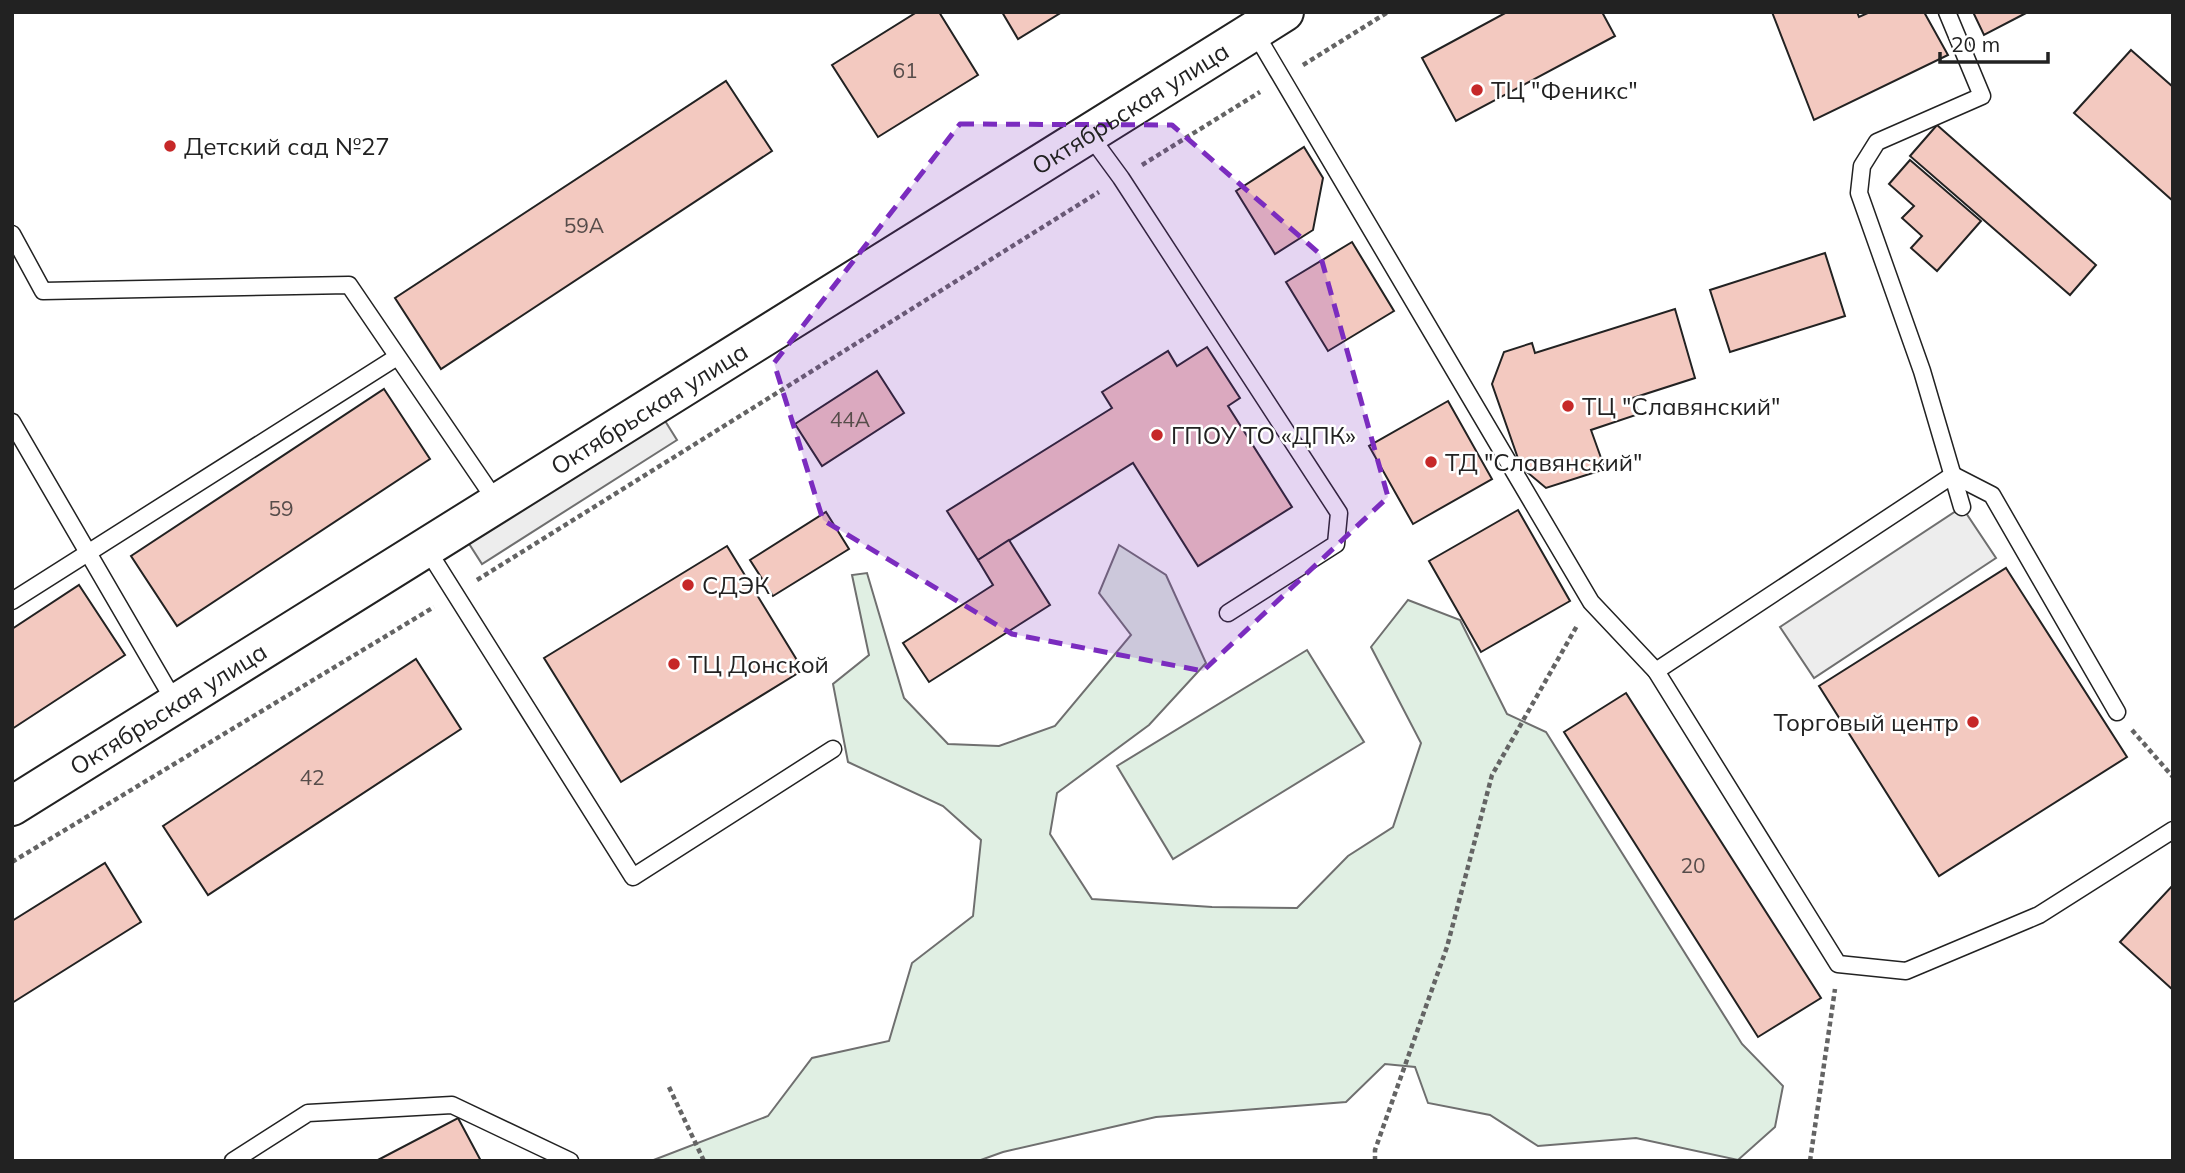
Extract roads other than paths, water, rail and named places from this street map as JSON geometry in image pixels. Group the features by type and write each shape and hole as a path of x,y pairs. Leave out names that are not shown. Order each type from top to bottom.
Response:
{"main road":[{"name":"Октябрьская улица","path":"12,806 496,501 1269,21"}],"lane":[{"path":"1947,12 1982,96 1877,142 1862,166 1858,193 1922,371 1962,507"},
{"path":"1269,21 1281,79 1591,602 1656,671 1838,964 1906,971 2039,915 2173,830"},
{"path":"1088,133 1121,178 1339,513 1336,544 1228,613"},
{"path":"12,234 19,262 43,291 349,285 496,501"},
{"path":"12,601 397,357"},
{"path":"12,422 176,704"},
{"path":"1656,671 1953,475"},
{"path":"1953,475 1992,495 2117,712"},
{"path":"425,546 633,877 834,749"},
{"path":"233,1161 308,1113 452,1105 570,1161"}],"place":[{"name":"ТЦ \"Феникс\"","path":"1477,90"},
{"name":"Детский сад №27","path":"170,146"},
{"name":"ТЦ \"Славянский\"","path":"1568,406"},
{"name":"ГПОУ ТО «ДПК»","path":"1157,435"},
{"name":"ТД \"Славянский\"","path":"1431,462"},
{"name":"СДЭК","path":"688,585"},
{"name":"ТЦ Донской","path":"674,664"},
{"name":"Торговый центр","path":"1973,722"}]}
